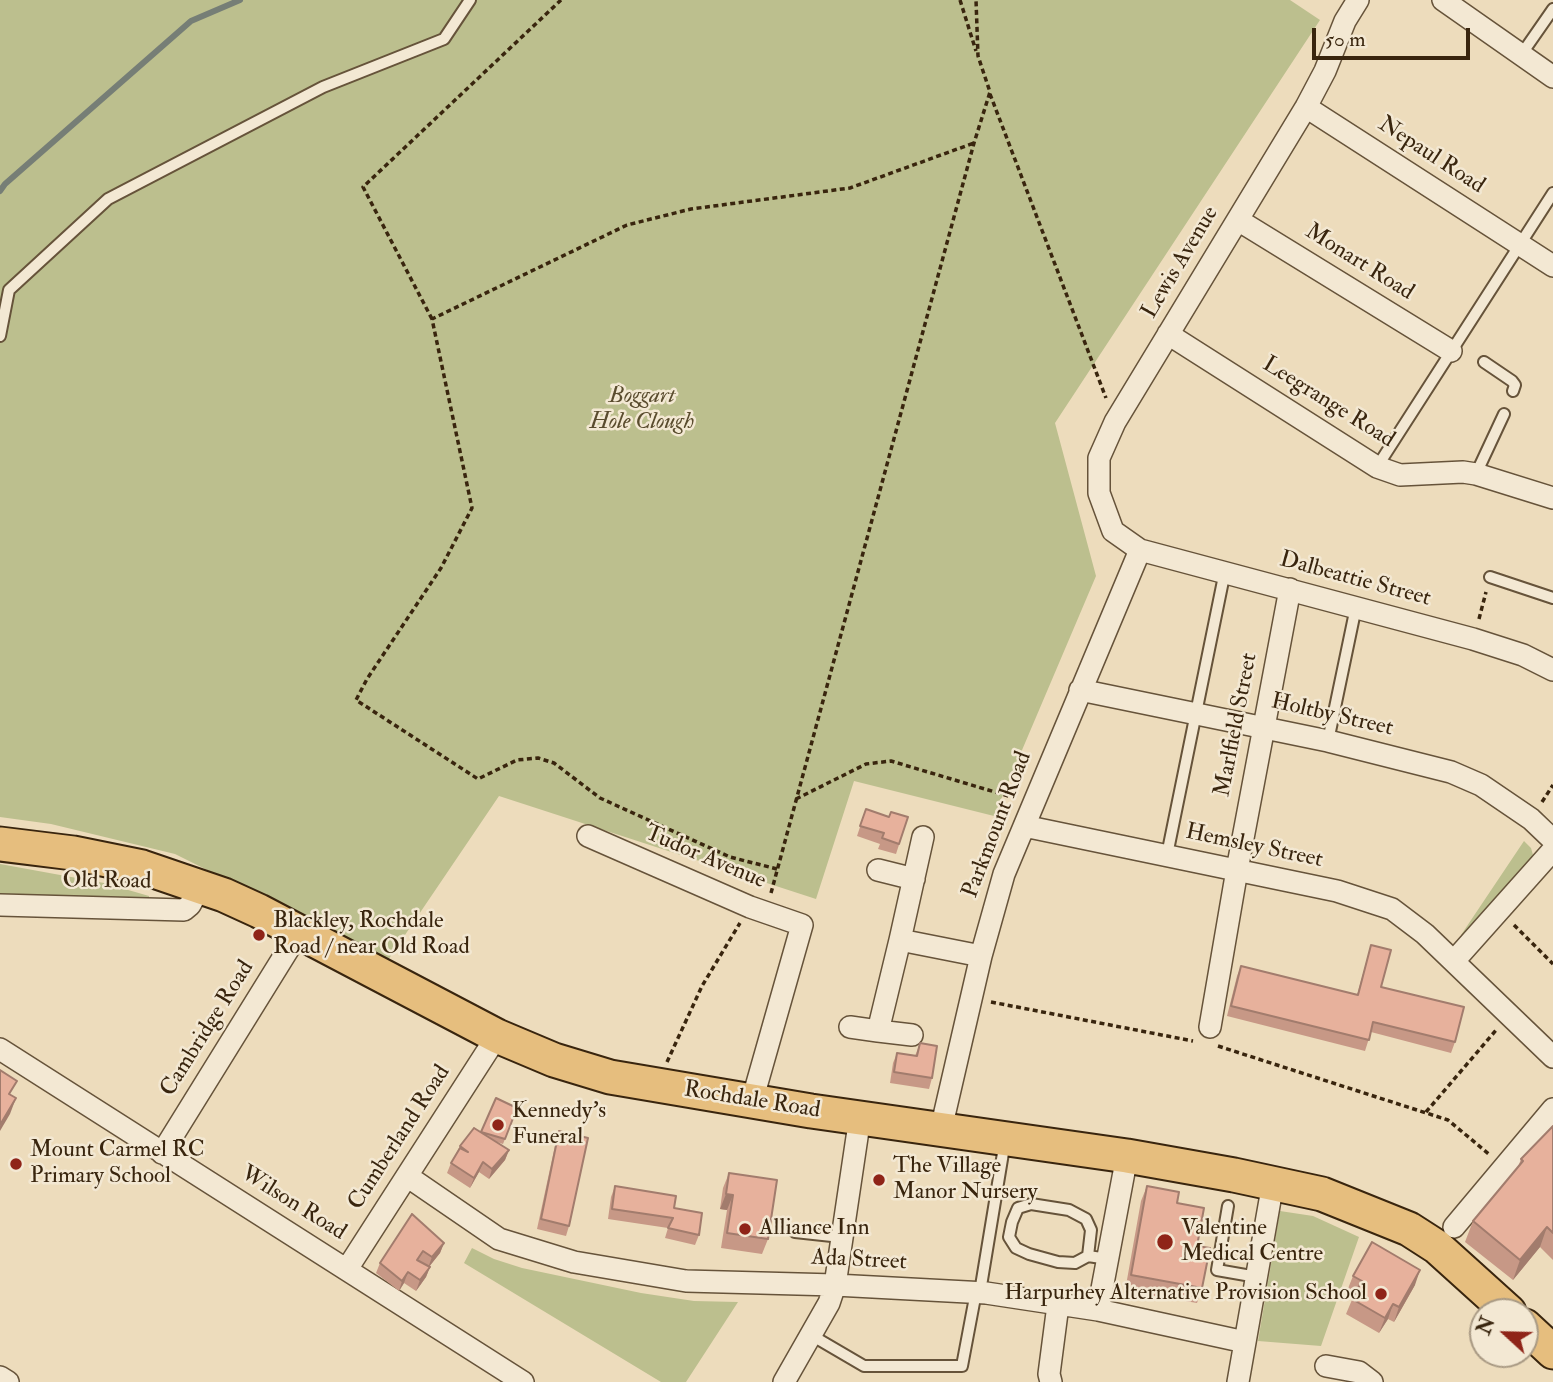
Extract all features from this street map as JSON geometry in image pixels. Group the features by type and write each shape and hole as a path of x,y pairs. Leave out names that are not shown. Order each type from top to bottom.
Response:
{"main road":[{"name":"Rochdale Road","path":"0,844 73,853 142,867 200,887 259,911 497,1035 554,1060 610,1077 752,1101 1126,1156 1322,1194 1409,1229 1437,1247 1493,1298"},
{"path":"1539,1339 1553,1352"}],"street":[{"name":"Lewis Avenue","path":"1140,550 1113,531 1099,493 1099,458 1115,422 1306,107 1325,71 1345,21 1358,0"},
{"path":"1443,0 1553,77"},
{"name":"Nepaul Road","path":"1306,107 1553,266"},
{"name":"Monart Road","path":"1238,220 1451,351"},
{"name":"Leegrange Road","path":"1168,334 1377,467 1400,475 1463,472 1476,474 1553,498"},
{"name":"Dalbeattie Street","path":"1140,550 1473,639 1523,655 1553,670"},
{"name":"Parkmount Road","path":"941,1129 981,956 1004,874 1140,550"},
{"name":"Marlfield Street","path":"1208,1038 1290,589"},
{"name":"Holtby Street","path":"1080,690 1328,740 1451,772 1481,785 1531,819 1553,840"},
{"name":"Hemsley Street","path":"1024,826 1337,891 1392,909 1426,934 1553,1057"},
{"name":"Tudor Avenue","path":"588,836 758,910 802,925 752,1101"},
{"path":"878,1031 923,837"},
{"path":"1454,961 1553,850"},
{"path":"878,870 914,879"},
{"name":"Old Road","path":"0,905 184,910 200,887"},
{"name":"Cambridge Road","path":"162,1153 299,932"},
{"path":"900,940 981,956"},
{"path":"850,1027 912,1035"},
{"name":"Cumberland Road","path":"347,1269 497,1035"},
{"name":"Wilson Road","path":"0,1049 523,1382"},
{"path":"1454,1227 1553,1109"},
{"path":"784,1382 829,1303 835,1285 860,1117"},
{"path":"1098,1310 1098,1258 1126,1156"},
{"name":"Ada Street","path":"407,1176 499,1239 574,1262 686,1281 978,1292 1098,1310 1245,1342"},
{"path":"1238,1382 1273,1183"},
{"path":"1051,1382 1049,1374 1058,1305"},
{"path":"1326,1366 1359,1372 1372,1382"},
{"path":"0,1377 8,1382"}],"lane":[{"path":"0,336 9,290 108,199 323,87 444,39 470,0"},
{"path":"1521,55 1553,9"},
{"path":"1377,467 1451,351 1524,247 1553,193"},
{"path":"1483,362 1512,381 1515,385 1513,391"},
{"path":"1476,474 1504,415"},
{"path":"1167,855 1225,571"},
{"path":"1490,577 1553,598"},
{"path":"1328,740 1356,607"},
{"path":"811,1335 864,1366 962,1366 1005,1138"},
{"path":"1031,1204 1069,1210 1086,1219 1098,1258 1075,1264 1058,1262 1016,1248 1009,1237 1018,1208 1031,1204"},
{"path":"1228,1206 1217,1270 1256,1277"},
{"path":"796,1232 841,1237"}],"path":[{"path":"561,0 363,187 432,319 472,508 441,568 356,699 478,779 517,760 546,760 554,763 600,798 730,857 777,869"},
{"path":"960,0 990,92 1115,422"},
{"path":"976,0 978,56"},
{"path":"655,1086 702,986 758,910 777,869 990,92"},
{"path":"432,319 627,225 691,209 850,188 974,143"},
{"path":"1473,639 1490,577"},
{"path":"796,799 866,764 891,761 1033,802"},
{"path":"1500,910 1553,964"},
{"path":"972,998 1208,1038 1448,1120 1504,1167"},
{"path":"1426,1112 1509,1015"}],"green space":[{"name":"Boggart Hole Clough","path":"0,0 1290,0 1320,20 1055,423 1096,576 994,816 854,781 816,899 499,796 388,960 175,854 51,824 0,817"},
{"path":"1524,841 1531,848 1533,855 1530,862 1464,937 1461,935"},
{"path":"0,864 104,883 149,896 149,901 0,896"},
{"path":"1280,1211 1313,1216 1359,1237 1321,1346 1258,1341"},
{"path":"472,1248 522,1268 641,1293 694,1301 738,1302 686,1382 661,1382 464,1263"}],"building":[{"path":"866,809 889,817 891,812 908,817 899,844 882,838 884,833 860,826"},
{"path":"1371,945 1391,950 1381,987 1464,1007 1455,1042 1373,1022 1369,1040 1231,1006 1241,966 1358,995"},
{"path":"920,1043 937,1046 932,1078 894,1072 897,1053 917,1056"},
{"path":"0,1070 17,1081 9,1094 16,1098 0,1125"},
{"name":"Kennedy's Funeral","path":"496,1098 517,1108 505,1139 481,1132"},
{"path":"1553,1126 1553,1233 1547,1227 1520,1260 1473,1221 1523,1161 1521,1159"},
{"path":"474,1128 509,1150 492,1169 483,1162 474,1178 451,1163 460,1148 468,1152 460,1146"},
{"path":"559,1131 588,1138 569,1226 541,1219"},
{"name":"Alliance Inn","path":"729,1173 777,1180 768,1239 727,1233 733,1195 726,1194"},
{"path":"615,1186 676,1196 674,1208 702,1213 699,1235 668,1228 673,1218 612,1209"},
{"name":"Valentine Medical Centre","path":"1147,1186 1179,1192 1177,1203 1204,1208 1197,1246 1210,1248 1202,1288 1131,1275"},
{"path":"412,1214 444,1243 432,1257 423,1251 417,1260 430,1267 420,1280 408,1272 402,1281 380,1263"},
{"name":"Harpurhey Alternative Provision School","path":"1372,1242 1420,1270 1399,1307 1393,1304 1385,1318 1352,1299 1362,1281 1353,1276"}],"waterway":[{"path":"0,191 191,21 240,0"}],"place":[{"name":"Blackley, Rochdale Road / near Old Road","path":"259,935"},
{"name":"Kennedy's Funeral","path":"498,1125"},
{"name":"Mount Carmel RC Primary School","path":"16,1164"},
{"name":"The Village Manor Nursery","path":"879,1180"},
{"name":"Alliance Inn","path":"745,1229"},
{"name":"Valentine Medical Centre","path":"1165,1242"},
{"name":"Harpurhey Alternative Provision School","path":"1381,1294"}]}
